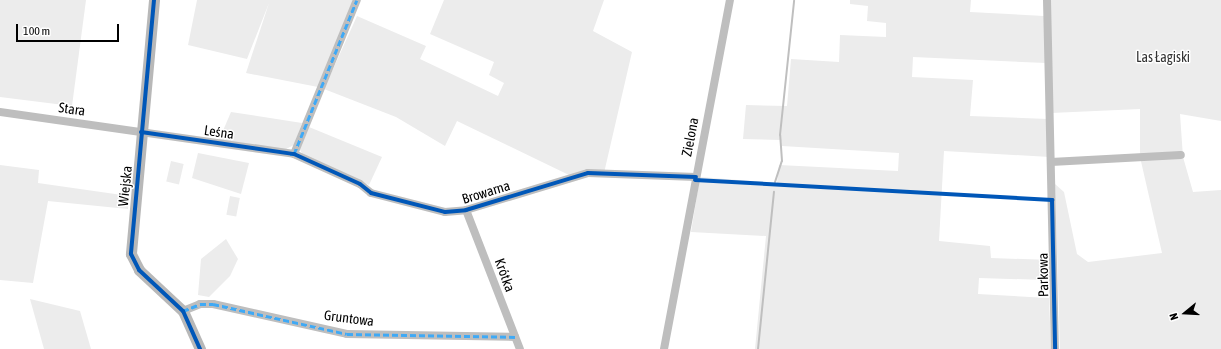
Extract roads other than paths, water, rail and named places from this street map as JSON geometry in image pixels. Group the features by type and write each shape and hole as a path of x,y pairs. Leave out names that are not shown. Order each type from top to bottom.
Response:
{"street":[{"name":"Wiejska","path":"154,0 131,254 139,270 183,310 200,349"},
{"path":"294,154 357,0"},
{"name":"Zielona","path":"664,349 730,0"},
{"name":"Parkowa","path":"1048,0 1055,349"},
{"name":"Stara","path":"0,112 141,132"},
{"name":"Leśna","path":"141,132 294,154"},
{"name":"Browarna","path":"294,154 360,184 370,193 434,211 466,210 588,174 696,177"},
{"path":"1052,162 1181,155"},
{"name":"Krótka","path":"466,210 520,349"},
{"name":"Gruntowa","path":"183,310 200,304 213,304 346,334 515,337"}],"waterway":[{"path":"775,182 782,161 780,135 794,1"},
{"path":"758,349 774,192"}],"park label":[{"name":"Las Łagiski","path":"1163,57"}]}
